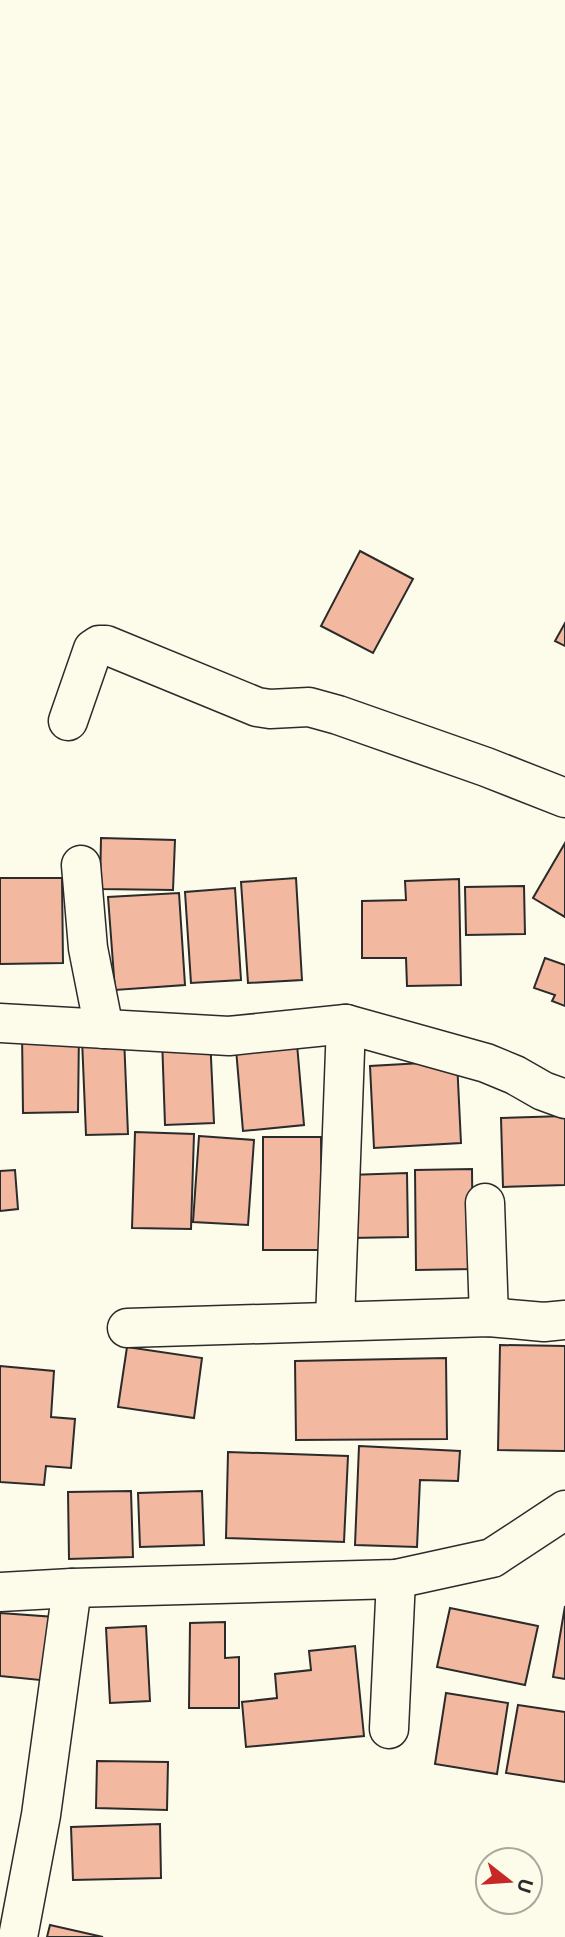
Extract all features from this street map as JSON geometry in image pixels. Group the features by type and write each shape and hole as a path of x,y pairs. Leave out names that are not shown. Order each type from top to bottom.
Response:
{"street":[{"path":"68,721 93,649 106,645 257,707 309,707 338,715 565,798"},
{"path":"81,865 88,948 104,1029"},
{"path":"0,1023 229,1036 346,1024 486,1063 543,1091 565,1098"},
{"path":"335,1321 346,1024"},
{"path":"485,1203 489,1317"},
{"path":"127,1328 489,1317 544,1322 565,1320"},
{"path":"0,1592 396,1579 492,1558 565,1510"},
{"path":"389,1729 396,1579"},
{"path":"18,1937 41,1815 72,1588"}],"building":[{"path":"360,551 413,579 373,653 321,626"},
{"path":"565,623 565,646 555,641"},
{"path":"101,838 175,840 173,890 100,889"},
{"path":"565,843 565,917 533,898"},
{"path":"0,878 62,878 63,963 0,964"},
{"path":"296,878 302,980 248,983 241,882"},
{"path":"459,879 461,985 407,986 406,958 362,958 362,901 406,900 405,881"},
{"path":"524,886 525,934 466,935 465,887"},
{"path":"235,888 241,980 191,983 185,892"},
{"path":"179,893 185,985 115,990 108,897"},
{"path":"545,958 565,965 565,1006 552,1001 555,995 534,988"},
{"path":"22,1031 79,1031 78,1112 23,1113"},
{"path":"210,1036 214,1123 165,1125 162,1038"},
{"path":"124,1037 128,1134 86,1135 82,1039"},
{"path":"297,1044 304,1125 243,1131 236,1049"},
{"path":"457,1061 461,1143 374,1148 370,1066"},
{"path":"565,1116 565,1185 503,1187 501,1118"},
{"path":"135,1132 194,1134 191,1229 132,1228"},
{"path":"199,1136 254,1140 248,1225 193,1222"},
{"path":"263,1137 321,1137 322,1250 263,1250"},
{"path":"472,1169 473,1269 416,1270 415,1170"},
{"path":"15,1170 18,1209 0,1211 0,1171"},
{"path":"407,1173 408,1237 350,1238 349,1175"},
{"path":"500,1345 565,1346 565,1451 498,1450"},
{"path":"127,1347 202,1358 194,1418 118,1407"},
{"path":"446,1358 447,1439 296,1440 295,1361"},
{"path":"0,1366 54,1371 51,1417 75,1419 71,1468 46,1466 44,1485 0,1482"},
{"path":"359,1446 460,1451 458,1481 420,1480 417,1547 355,1545"},
{"path":"228,1452 348,1456 344,1542 226,1538"},
{"path":"131,1491 133,1557 69,1559 68,1492"},
{"path":"202,1491 204,1545 140,1547 138,1493"},
{"path":"565,1606 565,1679 553,1677"},
{"path":"450,1608 538,1626 525,1685 437,1667"},
{"path":"0,1613 55,1617 50,1681 0,1676"},
{"path":"225,1622 225,1658 239,1657 239,1708 189,1708 190,1623"},
{"path":"146,1626 150,1701 110,1703 106,1628"},
{"path":"355,1646 364,1736 246,1747 242,1702 277,1698 275,1674 311,1670 309,1651"},
{"path":"446,1693 508,1703 497,1774 435,1764"},
{"path":"518,1705 565,1712 565,1782 506,1773"},
{"path":"97,1761 168,1762 167,1810 96,1808"},
{"path":"160,1824 161,1878 73,1880 71,1827"},
{"path":"50,1925 103,1937 47,1937"}]}
